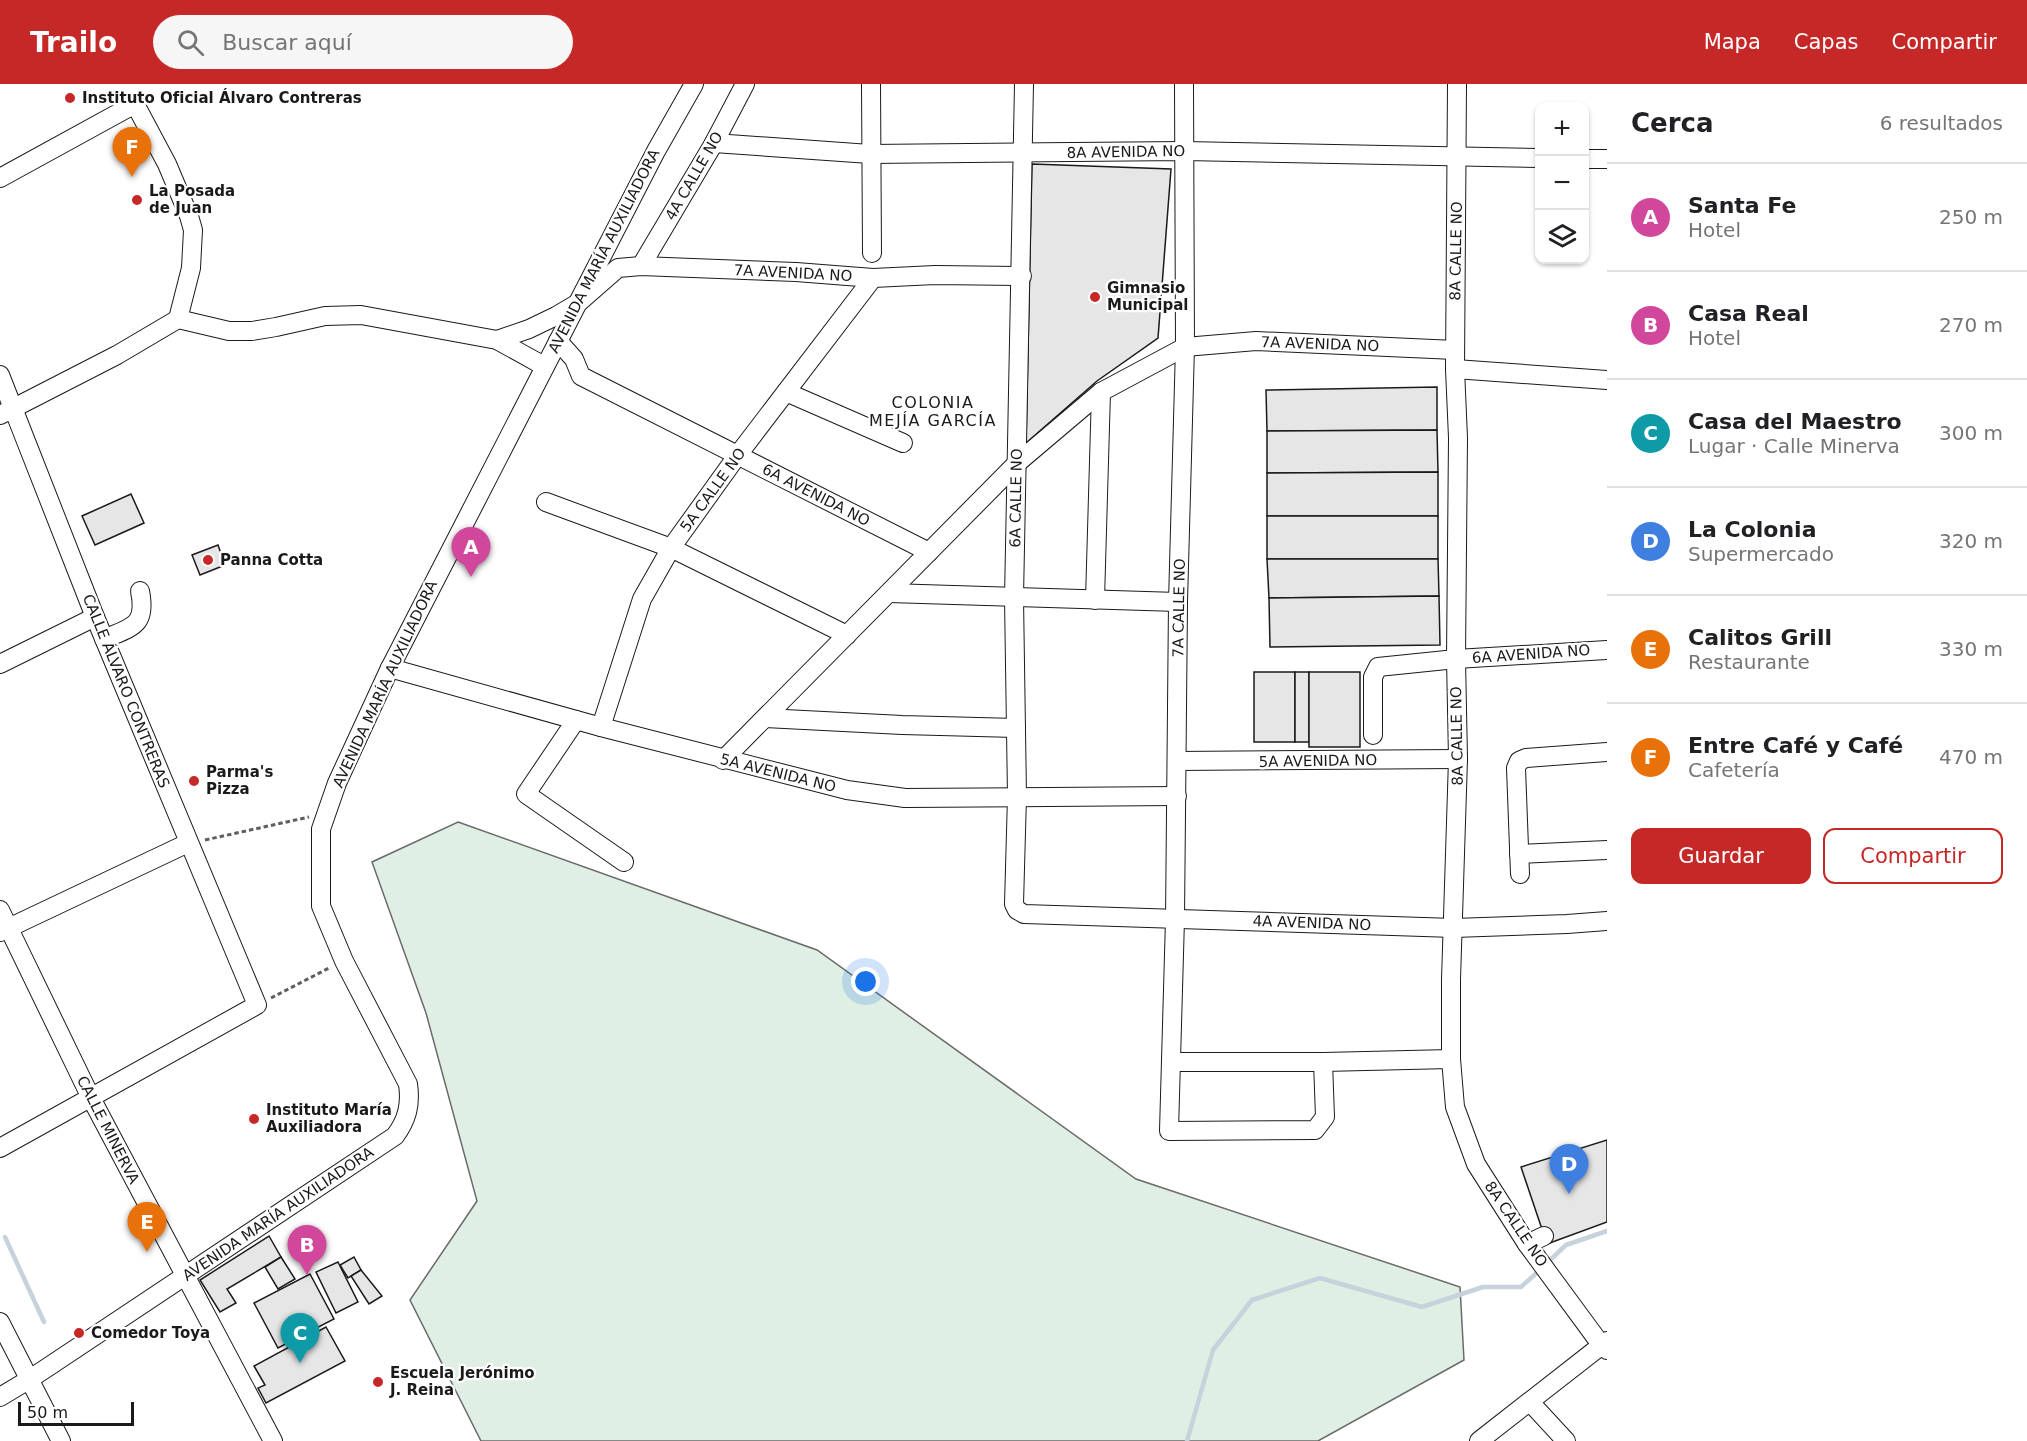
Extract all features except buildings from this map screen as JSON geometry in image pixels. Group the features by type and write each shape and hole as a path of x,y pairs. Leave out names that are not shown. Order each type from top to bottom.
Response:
{"street":[{"name":"AVENIDA MARÍA AUXILIADORA","path":"0,1397 331,1180 394,1136 401,1127 409,1107 408,1084 344,961 321,906 321,829 337,783 390,668 544,366 656,151 694,84"},
{"name":"4A CALLE NO","path":"641,266 714,143 745,84"},
{"path":"871,84 872,253"},
{"name":"6A CALLE NO","path":"1017,910 1014,904 1017,796 1014,598 1024,84"},
{"name":"7A CALLE NO","path":"1184,84 1185,347 1169,1131 1315,1130 1325,1118 1323,1062"},
{"name":"8A CALLE NO","path":"1457,84 1455,369 1458,438 1456,659 1458,759 1450,1059 1455,1107 1476,1164 1527,1244 1605,1346"},
{"path":"0,178 135,104 166,164 193,230 191,268 178,319"},
{"name":"8A AVENIDA NO","path":"714,143 870,154 1185,151 1535,158"},
{"path":"1589,159 1607,159"},
{"name":"7A AVENIDA NO","path":"578,303 618,268 641,266 796,272 873,278 935,275 1022,276"},
{"name":"5A CALLE NO","path":"601,727 642,599 671,548 737,456 873,278"},
{"path":"497,340 529,329 578,303"},
{"path":"7,412 117,355 178,319 229,331 252,331 325,316 361,315 497,340 544,366"},
{"name":"6A AVENIDA NO","path":"558,341 574,359 581,376 929,552"},
{"name":"7A AVENIDA NO","path":"1185,347 1256,341 1455,350"},
{"path":"723,760 1016,464 1101,392 1185,347"},
{"path":"1455,369 1607,380"},
{"name":"CALLE ÁLVARO CONTRERAS","path":"0,375 7,412 257,1005"},
{"path":"786,392 903,443"},
{"path":"1095,600 1101,392"},
{"path":"546,502 671,548 847,635"},
{"path":"104,639 138,622 141,618 143,604 140,591"},
{"path":"889,593 1178,602"},
{"path":"0,664 95,617"},
{"name":"6A AVENIDA NO","path":"1373,735 1373,677 1378,667 1456,659 1607,650"},
{"name":"5A AVENIDA NO","path":"390,668 723,760 847,790 905,798 1177,796"},
{"path":"765,718 1016,728"},
{"path":"576,720 526,794 624,862"},
{"path":"1520,874 1516,768 1519,761 1526,758 1607,752"},
{"name":"5A AVENIDA NO","path":"1177,761 1458,759"},
{"path":"4,931 188,843"},
{"path":"1519,854 1607,850"},
{"name":"CALLE MINERVA","path":"0,910 4,931 273,1441"},
{"name":"4A AVENIDA NO","path":"1017,910 1024,914 1454,928 1607,921"},
{"path":"0,1148 257,1005"},
{"path":"1171,1062 1450,1059"},
{"path":"1527,1244 1544,1236"},
{"path":"0,1323 62,1441"},
{"path":"1479,1441 1605,1346"},
{"path":"1530,1402 1566,1441"}],"path":[{"path":"188,843 327,813"},
{"path":"257,1005 344,961"}],"green space":[{"path":"458,822 817,950 1136,1179 1460,1287 1464,1360 1318,1441 481,1441 410,1300 477,1201 426,1013 372,862"}],"waterway":[{"path":"1547,1263 1566,1245 1607,1231"},
{"path":"5,1237 44,1322"},
{"path":"1187,1441 1213,1350 1252,1300 1320,1278 1422,1307 1483,1287 1521,1287 1541,1269"}],"place":[{"name":"Instituto Oficial Álvaro Contreras","path":"70,98"},
{"name":"Entre Café y Café","path":"132,177"},
{"name":"La Posada de Juan","path":"137,200"},
{"name":"Gimnasio Municipal","path":"1095,297"},
{"name":"Panna Cotta","path":"208,560"},
{"name":"Santa Fe","path":"471,577"},
{"name":"Parma's Pizza","path":"194,781"},
{"name":"Instituto María Auxiliadora","path":"254,1119"},
{"name":"La Colonia","path":"1569,1194"},
{"name":"Calitos Grill","path":"147,1252"},
{"name":"Casa Real","path":"307,1275"},
{"name":"Comedor Toya","path":"79,1333"},
{"name":"Casa del Maestro","path":"300,1363"},
{"name":"Escuela Jerónimo J. Reina","path":"378,1382"}],"district":[{"name":"COLONIA MEJÍA GARCÍA","path":"933,411"}]}
